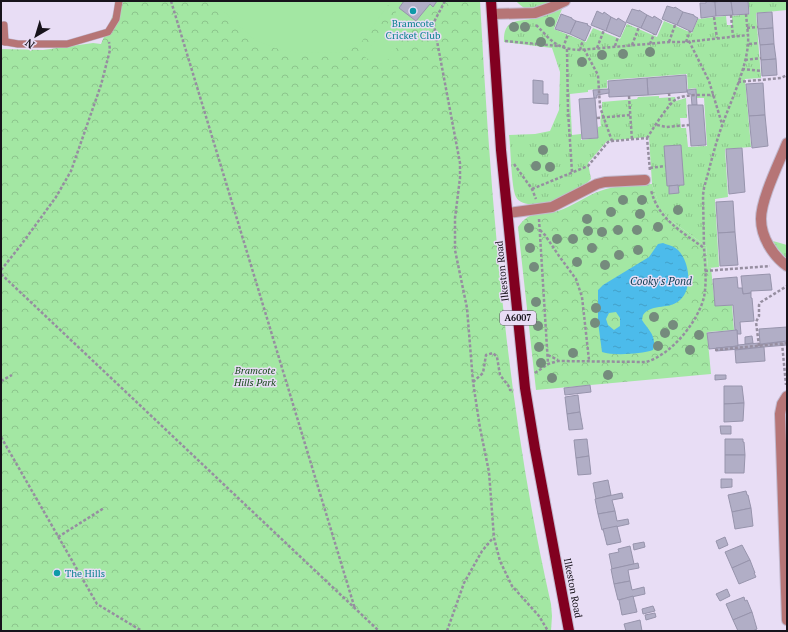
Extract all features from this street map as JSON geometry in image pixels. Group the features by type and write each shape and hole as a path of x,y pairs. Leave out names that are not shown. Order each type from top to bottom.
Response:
{"main road":[{"name":"Ilkeston Road","path":"492,1 501,150 525,384 535,449 569,631"}],"street":[{"path":"492,14 526,14 542,11 565,1"},
{"path":"783,264 764,236 761,219 764,201 787,143"},
{"path":"508,213 538,209 558,204 601,183 648,180"},
{"path":"787,396 782,404 780,414 787,620"}],"lane":[{"path":"4,25 3,41 18,44 67,44 108,32 116,19 119,1"}],"path":[{"path":"172,1 355,609"},
{"path":"446,1 435,20 434,25 460,163 460,178 455,218 455,250 466,308 473,382 480,428 489,472 494,538 500,561 512,586 539,616 548,631"},
{"path":"526,14 558,46"},
{"path":"473,382 483,373 486,355 493,354 497,357 500,375 510,390 525,384 548,364 558,361 589,360 646,362 660,355 688,330 696,316 704,296 705,272 703,195 722,124 738,82 749,44 746,14"},
{"path":"731,15 733,37"},
{"path":"714,17 717,38"},
{"path":"669,42 675,24"},
{"path":"747,28 758,27"},
{"path":"632,45 639,28"},
{"path":"597,48 604,30"},
{"path":"690,31 687,41 699,60 714,95 722,124"},
{"path":"1,270 56,196 71,171 101,86 110,50 108,32"},
{"path":"563,48 568,34"},
{"path":"650,44 654,34"},
{"path":"494,40 558,46 567,49 580,50 748,35"},
{"path":"615,46 618,36"},
{"path":"580,50 583,40"},
{"path":"749,44 759,43"},
{"path":"567,49 568,111 572,172"},
{"path":"584,49 598,76 600,107 612,141"},
{"path":"745,60 761,58"},
{"path":"742,69 762,71"},
{"path":"738,82 781,78 787,75"},
{"path":"669,93 670,105"},
{"path":"704,248 668,221 658,209 648,180 650,168 647,138 670,105 676,99 714,95"},
{"path":"629,96 632,140"},
{"path":"596,118 630,115"},
{"path":"657,125 666,127 689,125"},
{"path":"532,189 588,166 608,142 647,138"},
{"path":"501,150 513,162 532,189 538,203 548,364"},
{"path":"650,168 666,166"},
{"path":"540,230 576,279 582,297 589,360"},
{"path":"705,272 783,264"},
{"path":"1,274 379,631"},
{"path":"759,346 756,322 759,316 759,305 761,302 787,286"},
{"path":"782,343 787,388"},
{"path":"715,350 787,343"},
{"path":"548,355 558,361"},
{"path":"1,381 12,375"},
{"path":"1,437 97,604 142,631"},
{"path":"58,537 104,508"},
{"path":"447,631 464,584 482,551 494,538"}],"green space":[{"name":"Bramcote Hills Park","path":"115,1 480,1 489,153 503,304 522,455 535,530 551,604 551,631 1,631 1,49 43,50 93,43 101,44 114,12"},
{"path":"212,1 391,1 360,44 343,52 300,53 275,48 255,40"},
{"path":"516,1 553,1 534,9 527,9"},
{"path":"748,1 787,1 787,10 756,13 761,78 745,79 751,147 725,149 728,197 715,199 719,267 708,268 706,246 670,220 660,208 652,184 649,137 607,141 588,163 591,179 567,195 554,201 528,204 523,203 516,197 512,176 509,135 535,134 550,131 559,110 560,72 552,48 504,42 504,34 509,24 540,17 562,9 554,29 586,42 593,28 620,39 627,24 657,37 664,21 692,33 698,19 726,16 727,25 732,25 732,16 750,14","holes":["687,74 688,89 696,88 697,98 704,98 707,146 688,147 686,128 681,128 680,118 687,118 686,98 676,101 675,97 638,97 637,99 602,102 600,120 601,126 598,127 598,138 581,140 581,134 572,135 570,94 607,88 607,80"]},
{"path":"399,8 416,21 381,69 364,56"},
{"path":"652,184 660,207 670,220 706,246 708,268 711,268 715,306 732,305 734,330 707,332 711,374 536,390 518,227 523,221 532,215 558,211 606,189"},
{"path":"773,241 787,245 787,259 777,248"}],"water":[{"name":"Cooky's Pond","path":"663,243 673,247 682,255 688,274 685,294 677,303 657,307 647,311 643,315 642,320 653,337 653,350 642,353 628,354 602,352 598,322 598,290 603,285 649,257 658,244","holes":["616,312 620,318 620,326 614,330 608,325 606,319 609,313"]}],"building":[{"name":"Bramcote Cricket Club","path":"404,1 437,1 433,7 430,4 416,21 399,8"},
{"path":"706,1 715,2 716,16 701,18 700,3 706,3"},
{"path":"731,1 733,15 716,16 715,2"},
{"path":"731,1 748,1 749,14 733,15"},
{"path":"667,6 675,7 683,12 677,25 662,19"},
{"path":"632,9 639,10 647,15 641,28 626,22"},
{"path":"597,11 603,14 604,12 611,17 606,31 591,25"},
{"path":"683,12 694,15 698,18 692,32 677,25"},
{"path":"772,12 773,28 758,29 757,13"},
{"path":"561,14 576,21 570,34 555,29"},
{"path":"647,15 653,18 654,16 662,21 656,35 641,28"},
{"path":"611,17 617,20 618,18 626,23 620,37 606,31"},
{"path":"576,21 588,24 587,25 591,27 585,41 570,34"},
{"path":"773,28 774,44 760,45 758,29"},
{"path":"774,44 776,59 761,60 760,45"},
{"path":"776,59 777,75 762,76 761,60"},
{"path":"686,75 687,92 648,95 647,78"},
{"path":"647,78 648,95 609,97 608,81"},
{"path":"533,80 543,81 543,94 548,94 548,104 533,103"},
{"path":"763,83 765,115 749,116 746,84"},
{"path":"609,89 609,93 597,95 597,98 594,98 593,90"},
{"path":"696,89 697,105 692,105 691,94 688,94 687,90"},
{"path":"595,98 598,138 582,139 579,99"},
{"path":"688,105 703,105 706,145 691,146"},
{"path":"765,115 768,146 752,148 749,116"},
{"path":"681,145 684,185 667,186 664,146"},
{"path":"742,148 745,192 729,194 726,149"},
{"path":"678,185 679,193 669,194 669,186"},
{"path":"733,201 735,232 718,233 716,202"},
{"path":"735,232 738,265 720,266 718,233"},
{"path":"770,274 772,290 751,291 751,293 743,294 741,276"},
{"path":"737,277 738,288 742,288 743,294 751,293 754,321 740,322 741,334 737,334 737,330 735,330 733,305 715,306 713,279"},
{"path":"787,327 787,341 760,344 759,329"},
{"path":"737,330 738,346 709,349 707,333"},
{"path":"752,336 753,343 745,344 745,337"},
{"path":"787,341 787,345 716,351 716,348 759,343 759,345"},
{"path":"764,347 765,361 736,363 735,350"},
{"path":"715,375 726,375 726,379 715,380"},
{"path":"590,385 591,392 565,395 564,388"},
{"path":"724,386 742,386 744,403 724,404"},
{"path":"578,395 580,412 567,414 565,397"},
{"path":"744,403 743,421 724,422 724,404"},
{"path":"580,412 583,429 569,430 567,414"},
{"path":"720,426 731,426 731,434 721,434"},
{"path":"587,439 589,456 576,458 574,440"},
{"path":"725,439 743,439 745,455 725,455"},
{"path":"725,455 745,455 744,473 725,473"},
{"path":"589,456 591,474 578,475 576,458"},
{"path":"721,479 732,479 732,487 721,488"},
{"path":"608,480 611,495 596,499 593,483"},
{"path":"746,491 751,508 732,512 728,495"},
{"path":"622,493 623,498 612,500 615,511 598,514 595,499"},
{"path":"751,508 753,526 735,529 732,512"},
{"path":"615,511 617,521 628,519 629,524 602,530 598,514"},
{"path":"617,526 621,542 607,545 603,529"},
{"path":"725,537 728,545 719,549 716,541"},
{"path":"644,542 645,547 634,550 633,544"},
{"path":"742,545 750,560 732,568 725,552"},
{"path":"630,546 634,564 612,569 609,554 619,552 618,549"},
{"path":"750,560 756,577 739,584 732,568"},
{"path":"638,563 639,568 628,570 630,581 614,584 611,569"},
{"path":"630,581 632,590 644,587 645,594 618,600 614,584"},
{"path":"727,589 730,596 720,601 716,594"},
{"path":"633,596 637,612 622,615 619,600"},
{"path":"744,597 745,601 747,600 752,612 733,620 726,604"},
{"path":"653,606 655,611 643,614 642,609"},
{"path":"752,612 757,629 753,631 738,631 733,620"},
{"path":"655,613 656,617 646,620 645,615"},
{"path":"640,620 642,631 626,631 624,624"}],"place":[{"name":"Bramcote Cricket Club","path":"413,11"},
{"name":"The Hills","path":"57,573"}]}
